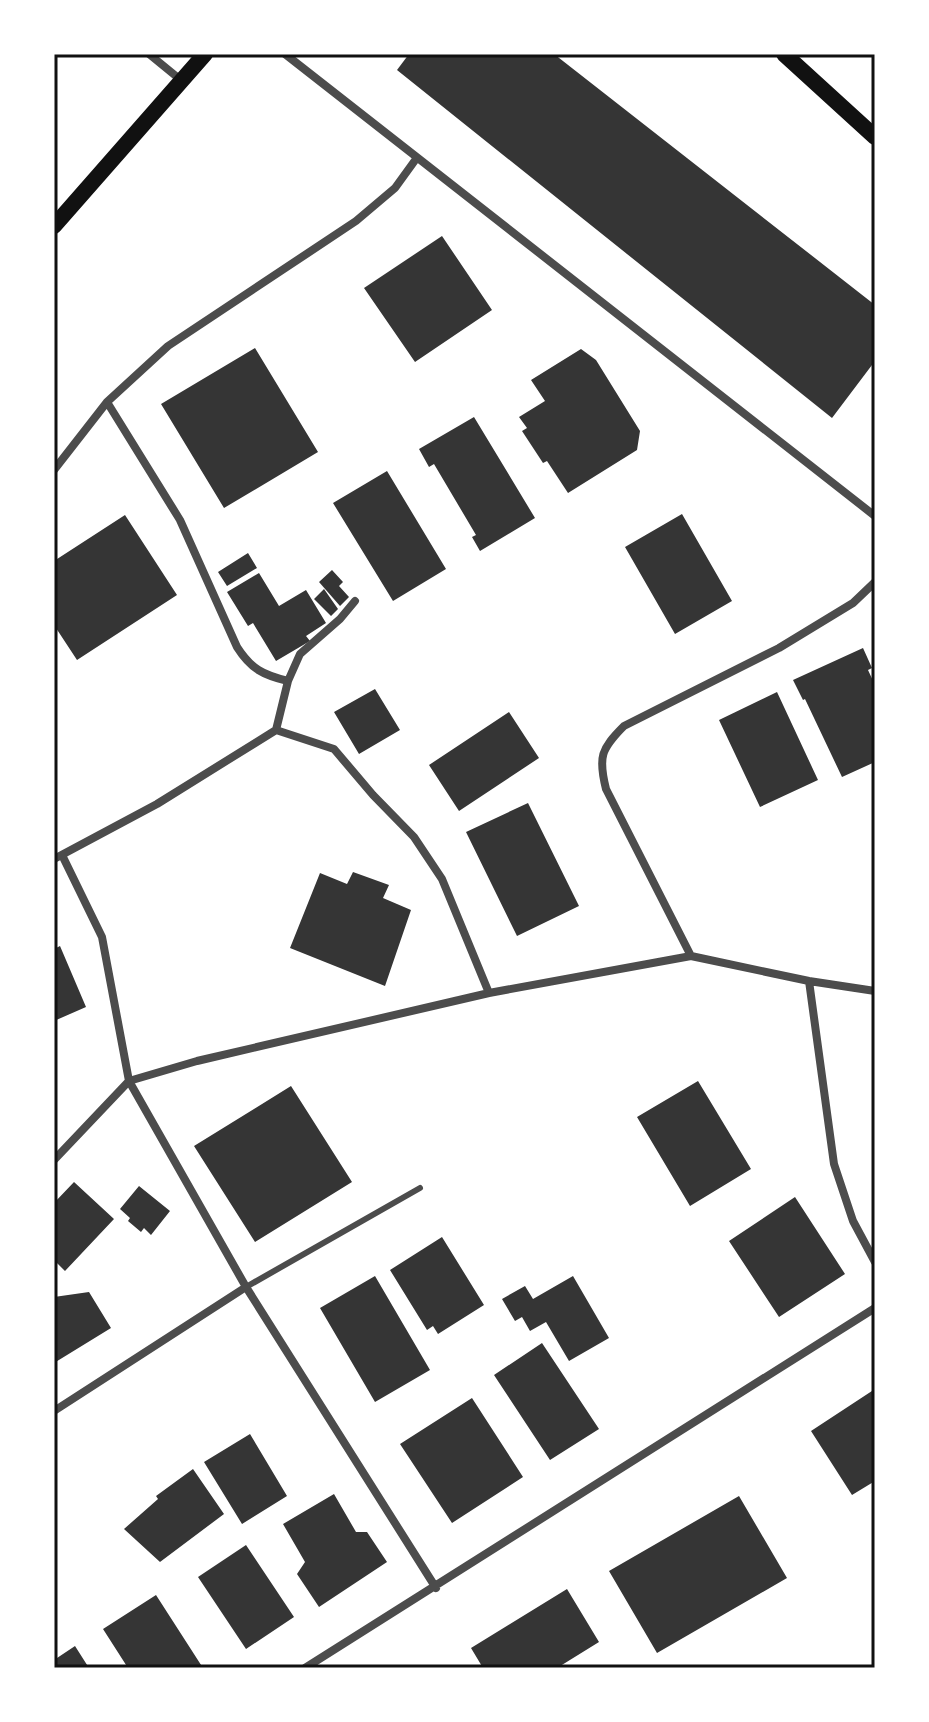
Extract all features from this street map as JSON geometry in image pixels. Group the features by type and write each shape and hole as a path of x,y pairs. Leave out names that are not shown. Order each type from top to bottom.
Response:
{"main road":[{"path":"54,226 205,54"},
{"path":"784,54 875,137"}],"street":[{"path":"149,54 182,81"},
{"path":"285,54 875,516"},
{"path":"54,470 107,402 168,346 356,221 395,188 416,159"},
{"path":"107,402 180,520 237,647 264,676 288,681"},
{"path":"691,956 606,789 600,764 607,743 624,726 779,648 853,603 875,582"},
{"path":"355,601 340,619 300,654 288,681 276,730 157,804 58,857 102,937 129,1081 246,1287 436,1588"},
{"path":"276,730 334,749 414,837 442,879 489,993"},
{"path":"54,1160 129,1081 225,1054 489,993 691,956 809,981 875,991"},
{"path":"809,981 834,1164 853,1221 875,1262"},
{"path":"54,1411 246,1287"},
{"path":"305,1668 875,1308"}],"lane":[{"path":"246,1287 420,1188"}],"building":[{"path":"409,54 554,54 875,305 875,361 832,418 397,70"},
{"path":"442,236 492,310 415,362 364,288"},
{"path":"255,348 318,452 224,508 161,404"},
{"path":"581,349 596,360 640,431 637,450 568,493 522,431 527,428 519,417 545,401 531,380"},
{"path":"474,417 535,518 480,551 472,537 476,535 434,464 429,467 419,449"},
{"path":"387,471 446,569 393,601 333,503"},
{"path":"682,514 732,601 675,634 625,547"},
{"path":"125,515 177,595 77,660 54,625 54,561"},
{"path":"248,553 257,568 227,586 218,572"},
{"path":"332,570 343,582 339,586 349,597 340,606 319,582"},
{"path":"259,573 279,606 306,590 326,623 306,636 310,641 276,661 253,623 248,626 227,592"},
{"path":"324,589 338,609 331,616 314,599"},
{"path":"863,648 875,685 875,762 842,777 793,680"},
{"path":"375,689 400,730 359,754 334,712"},
{"path":"777,692 818,780 760,807 719,720"},
{"path":"509,712 539,758 459,811 429,765"},
{"path":"528,803 579,906 517,936 466,832"},
{"path":"353,872 389,885 383,898 411,910 385,986 290,948 320,873 347,884"},
{"path":"60,946 86,1007 54,1021 54,949"},
{"path":"698,1081 751,1169 690,1206 637,1117"},
{"path":"291,1086 352,1182 255,1242 194,1146"},
{"path":"74,1182 114,1219 65,1271 54,1260 54,1203"},
{"path":"139,1186 170,1211 151,1235 144,1228 141,1232 120,1209"},
{"path":"795,1197 845,1274 779,1317 729,1241"},
{"path":"442,1237 484,1305 438,1334 433,1326 427,1330 390,1270"},
{"path":"375,1276 430,1370 375,1402 320,1308"},
{"path":"573,1276 609,1338 569,1361 546,1322 530,1331 522,1317 515,1321 502,1299 525,1286 533,1299"},
{"path":"89,1292 111,1328 54,1363 54,1297"},
{"path":"542,1343 599,1429 550,1460 494,1375"},
{"path":"875,1389 875,1481 852,1495 811,1431"},
{"path":"472,1398 523,1477 452,1523 400,1444"},
{"path":"250,1434 287,1496 242,1524 204,1462"},
{"path":"193,1469 224,1514 160,1562 124,1529 158,1499 156,1496"},
{"path":"334,1494 356,1532 367,1532 387,1562 319,1607 297,1574 305,1562 283,1524"},
{"path":"739,1496 787,1578 657,1653 609,1571"},
{"path":"246,1545 294,1617 246,1649 198,1577"},
{"path":"567,1589 599,1642 557,1668 483,1668 471,1648"},
{"path":"156,1595 203,1668 128,1668 103,1629"},
{"path":"75,1646 89,1668 54,1668 54,1660"}]}
